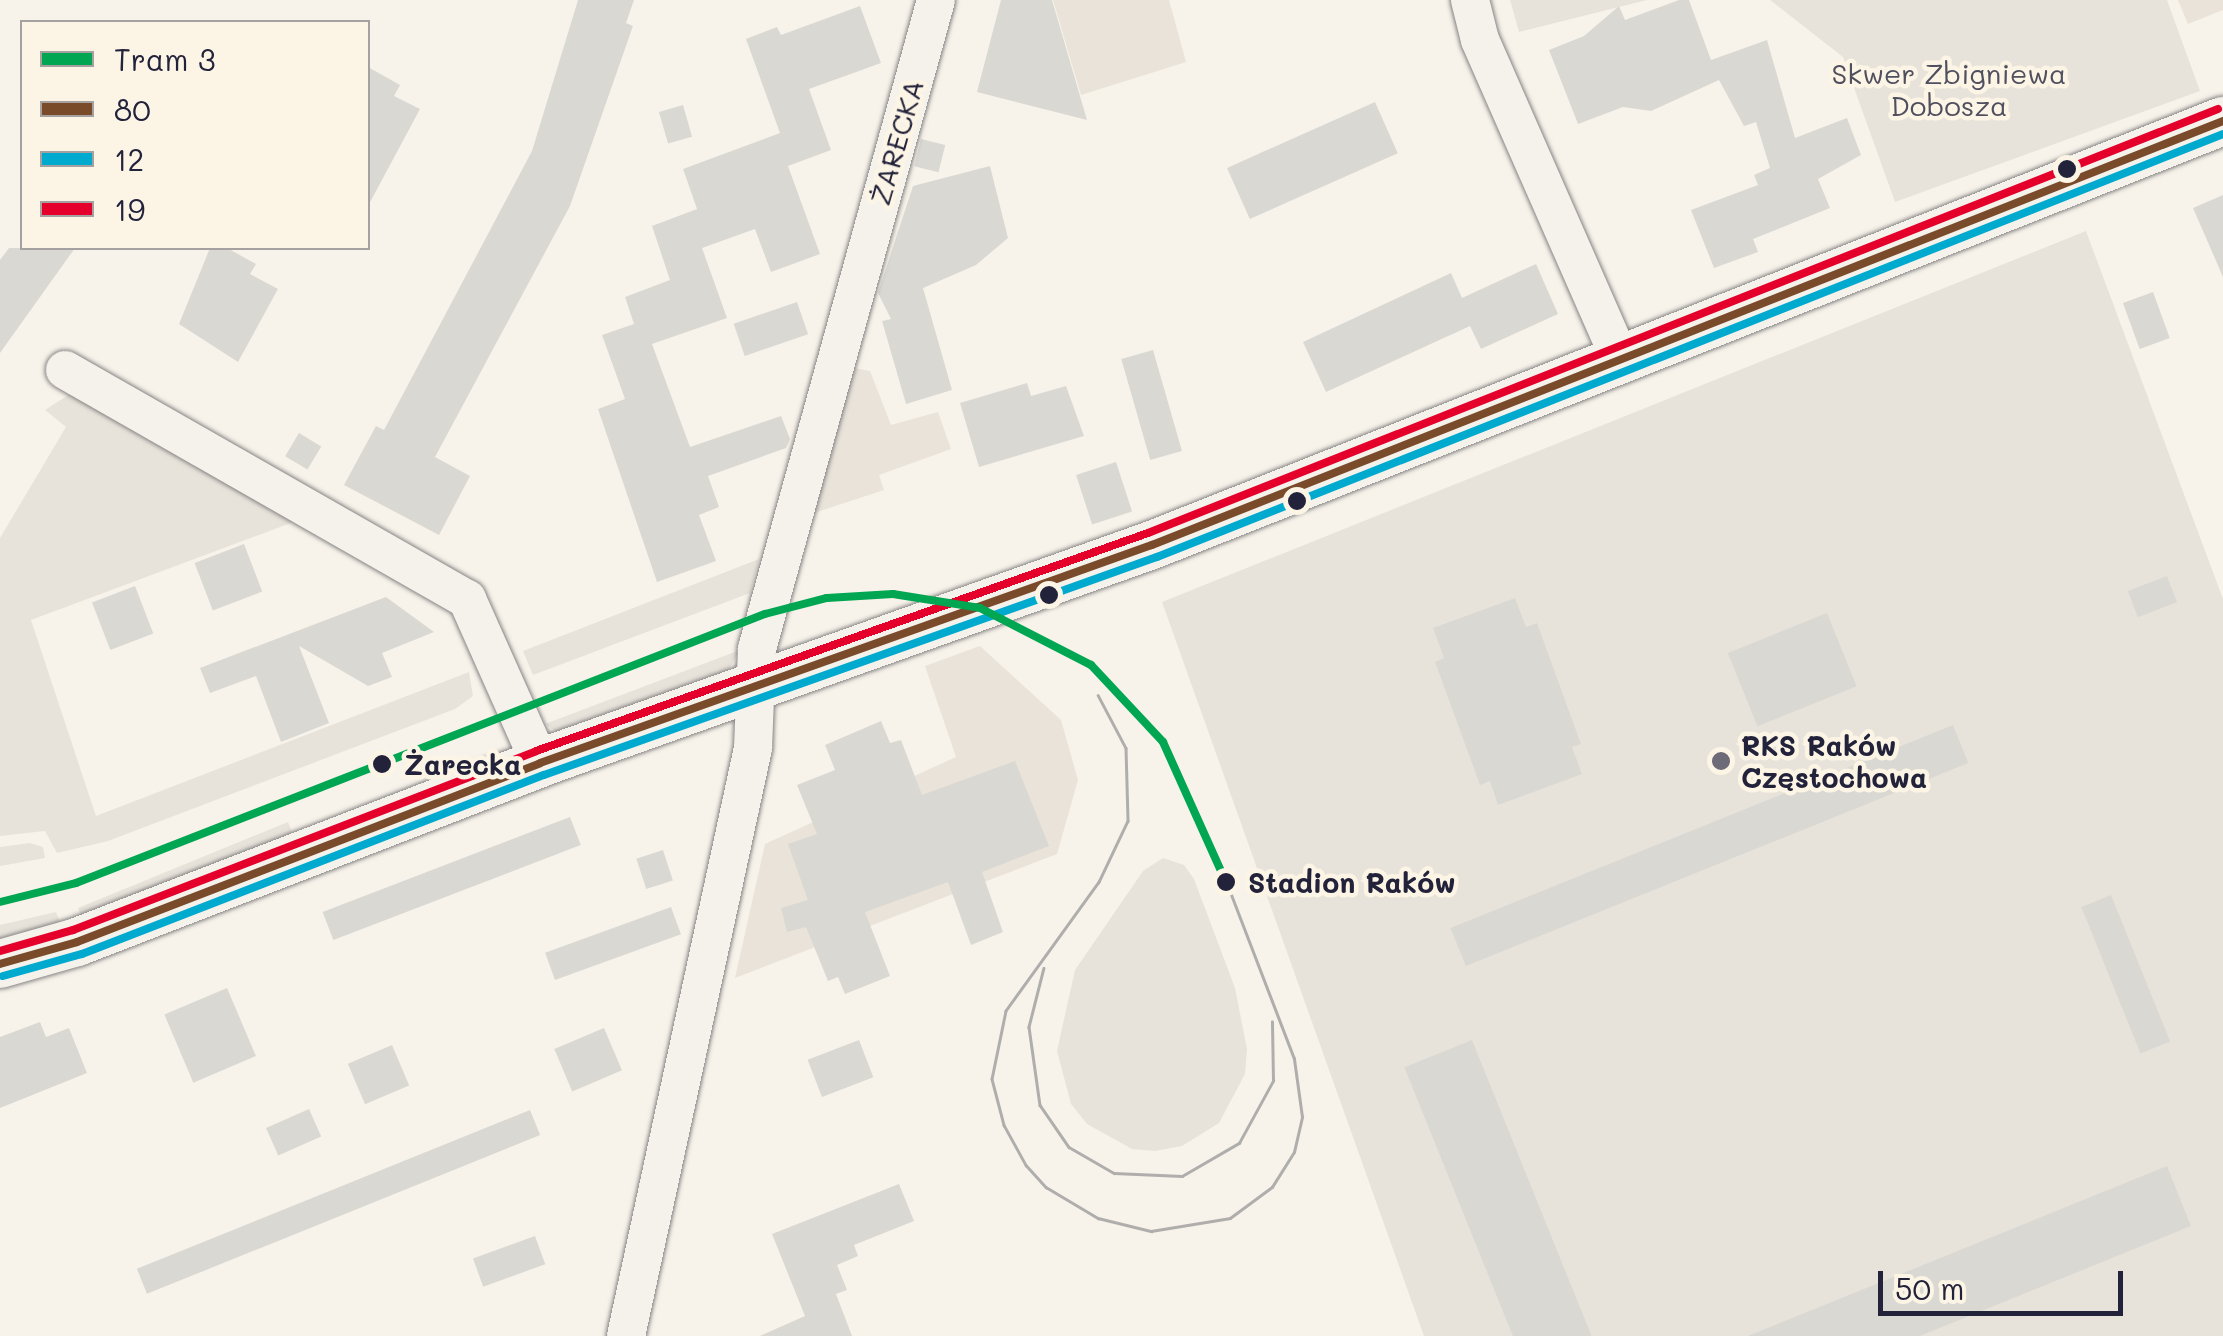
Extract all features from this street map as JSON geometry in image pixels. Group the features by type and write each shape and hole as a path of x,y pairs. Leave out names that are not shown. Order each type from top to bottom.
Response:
{"street":[{"name":"ŻARECKA","path":"626,1336 742,804 759,689 757,649 777,564 936,0"},
{"path":"1470,0 1480,40 1620,359"},
{"path":"0,964 77,942 540,763 759,689 1152,545 2223,121"},
{"path":"65,370 467,599 540,763"}],"shaded area":[{"path":"1053,0 1169,0 1186,62 1081,95"},
{"path":"2178,0 2223,0 2223,10 2188,24"},
{"path":"854,368 870,371 891,425 938,412 951,449 879,475 884,490 814,513"},
{"path":"980,646 1061,720 1078,780 1057,854 735,978 765,844 956,757 925,666"}],"green space":[{"path":"1510,0 1647,0 1519,32"},
{"name":"Skwer Zbigniewa Dobosza","path":"1770,0 2167,0 2200,91 1895,202 1843,57"},
{"name":"RKS Raków Częstochowa","path":"2086,231 2223,599 2223,1336 1424,1336 1162,602"},
{"path":"70,394 299,520 31,620 96,816 469,672 473,696 455,709 108,841 57,853 45,831 0,836 0,538 66,427 45,410"},
{"path":"759,559 750,593 533,675 523,651"},
{"path":"740,650 725,676 560,734 545,724"},
{"path":"288,822 295,840 83,922 78,908"},
{"path":"30,843 43,847 45,858 0,866 0,847"},
{"path":"1163,858 1184,865 1194,879 1235,988 1247,1049 1245,1074 1219,1123 1182,1146 1155,1151 1132,1149 1087,1124 1071,1104 1057,1051 1075,970 1143,871"},
{"path":"56,912 62,927 0,939 0,925"}],"building":[{"path":"578,0 634,0 626,23 633,26 570,206 435,457 470,476 439,535 344,485 376,426 384,430 532,151"},
{"path":"1001,0 1052,0 1087,120 977,92"},
{"path":"1689,0 1711,60 1767,40 1795,138 1847,118 1861,155 1818,179 1830,208 1753,239 1758,252 1714,268 1691,210 1758,185 1754,175 1770,168 1756,122 1744,126 1719,80 1651,111 1623,107 1578,124 1549,50 1584,36 1619,6 1625,20"},
{"path":"860,6 881,63 809,89 831,150 788,166 820,254 771,272 755,229 702,248 727,318 652,344 690,447 781,416 790,439 786,448 708,476 719,507 699,515 716,561 657,582 598,409 625,399 602,335 634,324 625,297 670,280 652,226 697,209 683,169 780,133 746,39 777,27 781,35"},
{"path":"370,68 400,85 394,96 420,109 370,202"},
{"path":"1375,102 1398,153 1250,219 1227,168"},
{"path":"683,105 692,137 668,144 659,112"},
{"path":"921,139 945,145 938,172 914,166"},
{"path":"990,166 1008,238 976,265 923,288 952,390 906,404 882,321 891,319 878,293 913,186"},
{"path":"2223,195 2223,277 2193,208"},
{"path":"9,248 74,250 0,353 0,260"},
{"path":"209,250 231,250 256,264 250,274 278,289 238,362 179,324"},
{"path":"1536,264 1558,314 1481,349 1470,326 1326,392 1303,342 1451,273 1462,298"},
{"path":"2153,292 2170,338 2140,349 2123,303"},
{"path":"797,302 808,334 745,356 734,324"},
{"path":"1153,350 1182,451 1150,460 1121,359"},
{"path":"1027,383 1031,396 1066,386 1084,436 979,467 960,403"},
{"path":"299,433 321,446 307,470 285,456"},
{"path":"1116,462 1132,511 1092,524 1076,475"},
{"path":"244,544 262,592 213,611 195,563"},
{"path":"2167,576 2177,602 2138,617 2128,591"},
{"path":"135,586 153,634 110,650 92,602"},
{"path":"386,597 434,632 382,653 392,677 368,686 299,646 329,723 281,742 256,676 210,693 200,668"},
{"path":"1515,598 1526,627 1537,623 1581,744 1572,747 1582,774 1498,805 1490,781 1480,785 1435,662 1444,658 1433,628"},
{"path":"1827,613 1857,686 1757,726 1728,653"},
{"path":"881,721 890,743 901,740 922,795 1015,761 1049,846 982,872 1003,932 971,945 948,882 865,912 890,976 845,994 838,977 828,981 806,927 787,932 781,908 808,900 788,844 817,834 797,785 835,770 825,745"},
{"path":"1953,725 1968,763 1466,966 1450,928"},
{"path":"570,817 581,845 333,940 323,912"},
{"path":"663,850 673,880 646,889 636,859"},
{"path":"2111,895 2170,1041 2141,1053 2081,907"},
{"path":"671,907 681,934 555,980 545,953"},
{"path":"227,988 256,1056 193,1083 164,1015"},
{"path":"40,1022 46,1037 69,1028 87,1073 0,1108 0,1037"},
{"path":"604,1028 622,1070 572,1091 554,1049"},
{"path":"859,1040 873,1077 822,1097 808,1060"},
{"path":"1472,1040 1591,1336 1513,1336 1404,1067"},
{"path":"392,1045 409,1086 365,1104 348,1064"},
{"path":"309,1109 321,1136 278,1156 266,1128"},
{"path":"530,1110 540,1135 147,1294 137,1269"},
{"path":"2167,1166 2191,1226 1920,1336 1748,1336"},
{"path":"899,1184 914,1221 854,1245 858,1256 837,1265 847,1290 836,1294 852,1336 760,1336 805,1316 772,1234"},
{"path":"535,1236 545,1264 483,1287 473,1259"}],"tram line":[{"name":"3","path":"0,902 76,883 765,614 827,598 893,594 980,608 1091,665 1163,742 1226,882"},
{"path":"1098,695 1126,748 1128,821 1099,882 1006,1011 992,1079 1004,1125 1026,1165 1046,1187 1098,1218 1151,1231 1230,1218 1272,1187 1294,1152 1302,1117 1294,1059 1226,882"},
{"path":"1044,968 1029,1027 1040,1105 1069,1147 1114,1173 1182,1176 1239,1143 1273,1081 1272,1022"}],"transit line":[{"name":"19","path":"0,951 73,930 536,751 1148,533 2218,109"},
{"name":"80","path":"0,964 77,942 540,763 1152,545 2223,121"},
{"name":"12","path":"3,976 82,954 544,775 1157,557 2223,134"}],"place":[{"name":"RKS Raków Częstochowa","path":"1721,761"},
{"name":"Żarecka","path":"382,764"},
{"name":"Stadion Raków","path":"1226,882"}]}
